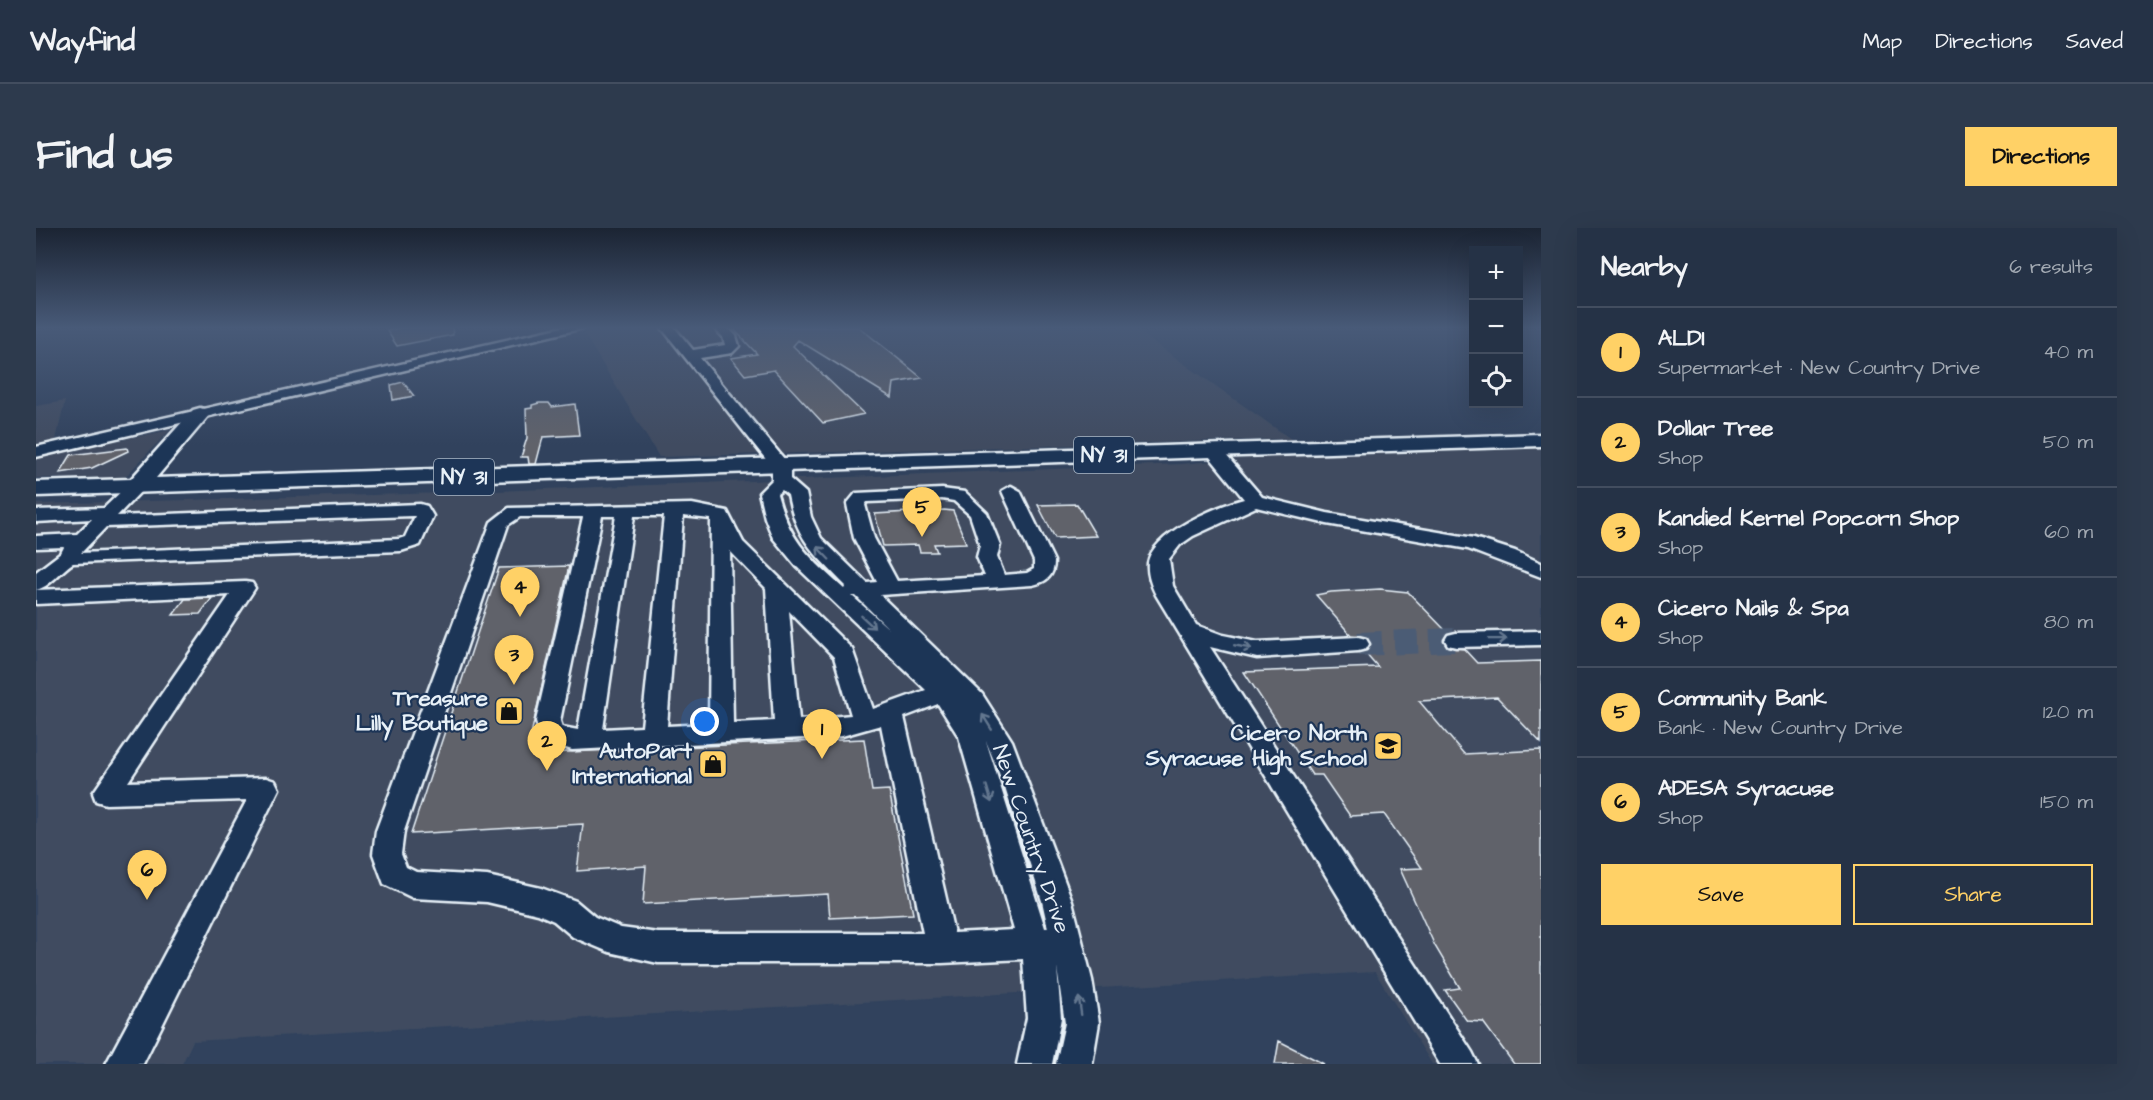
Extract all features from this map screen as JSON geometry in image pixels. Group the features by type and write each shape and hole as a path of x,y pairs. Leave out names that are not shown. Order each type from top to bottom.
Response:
{"main road":[{"path":"137,486 200,414"},
{"name":"NY 31","path":"36,489 781,474 1213,451 1541,440"}],"street":[{"path":"36,452 411,366"},
{"path":"698,366 781,474"},
{"path":"1213,451 1256,501 1297,513 1455,541 1514,558 1541,571"},
{"name":"New Country Drive","path":"781,474 768,493 774,518 783,538 849,591 951,690 973,700 999,741 1057,901 1082,1023 1074,1064"},
{"path":"36,584 76,548 137,486"},
{"path":"849,591 1032,579 1044,572 1044,561 1011,491"},
{"path":"890,587 864,538 856,504 862,497 942,494 959,496 978,513 990,546 987,557 997,581"},
{"path":"1256,501 1227,510 1166,546 1159,559 1159,578 1166,595 1460,1064"},
{"path":"36,516 105,517 412,510 420,510 424,516 413,542 401,545 80,559 76,548"},
{"path":"589,740 626,510"},
{"path":"654,736 674,510"},
{"path":"720,515 692,510 516,512 500,522 390,831 387,854 394,875 413,885 487,889 541,901 565,911 584,927 620,942 657,948 942,948 1034,945 1066,941"},
{"path":"594,511 548,728 551,733 560,738 589,740 842,727 878,717 951,690"},
{"path":"720,515 735,546 844,654 878,717 942,948"},
{"path":"720,515 721,733"},
{"path":"36,542 76,548"},
{"path":"776,585 787,730"},
{"path":"36,597 244,588 106,793 266,789 124,1064"},
{"path":"1188,630 1218,642 1257,650 1358,644"},
{"path":"1456,640 1541,638"},
{"name":"New Country Drive","path":"951,690 954,706 972,737 1041,967 1044,1018 1034,1064"}],"shaded area":[{"path":"604,366 1187,366 1291,439 659,457"},
{"path":"65,401 53,453 170,430 123,479 36,478 36,406"},
{"path":"1541,448 1541,1064 1432,1064 1375,972 193,1041 182,1064 36,1064 36,504 446,493 1180,464 1248,458"}],"building":[{"path":"738,366 814,366 864,414 823,423 774,370 745,375"},
{"path":"840,366 907,366 922,378 894,383 892,398"},
{"path":"403,382 414,396 393,400 391,385"},
{"path":"539,403 549,403 552,407 575,404 579,435 543,437 536,464 529,464 528,457 521,457 527,438 526,409"},
{"path":"127,448 128,451 92,468 60,473 71,455"},
{"path":"1077,504 1096,536 1055,538 1038,505"},
{"path":"953,511 966,543 934,544 937,552 920,552 918,545 883,546 875,514"},
{"path":"569,566 530,739 546,753 864,739 872,791 889,790 913,914 830,918 828,894 643,904 646,866 577,871 583,824 411,834 499,568"},
{"path":"1380,589 1408,592 1448,633 1443,639 1446,646 1464,649 1477,663 1541,661 1541,743 1497,697 1419,701 1464,754 1541,750 1541,1064 1514,1064 1483,1022 1467,1021 1445,990 1460,988 1435,946 1400,869 1422,868 1384,814 1350,816 1322,775 1312,775 1244,672 1378,667 1365,652 1371,645 1368,638 1351,635 1316,595"},
{"path":"212,598 200,614 173,615 185,599"},
{"path":"1279,1041 1324,1064 1275,1064"}],"tunnel":[{"path":"1358,644 1456,640"}],"place":[{"name":"Community Bank","path":"922,537"},
{"name":"Cicero Nails & Spa","path":"520,617"},
{"name":"Kandied Kernel Popcorn Shop","path":"514,685"},
{"name":"Treasure Lilly Boutique","path":"509,711"},
{"name":"Cicero North Syracuse High School","path":"1388,746"},
{"name":"ALDI","path":"822,759"},
{"name":"AutoPart International","path":"713,764"},
{"name":"Dollar Tree","path":"547,771"},
{"name":"ADESA Syracuse","path":"147,900"}]}
